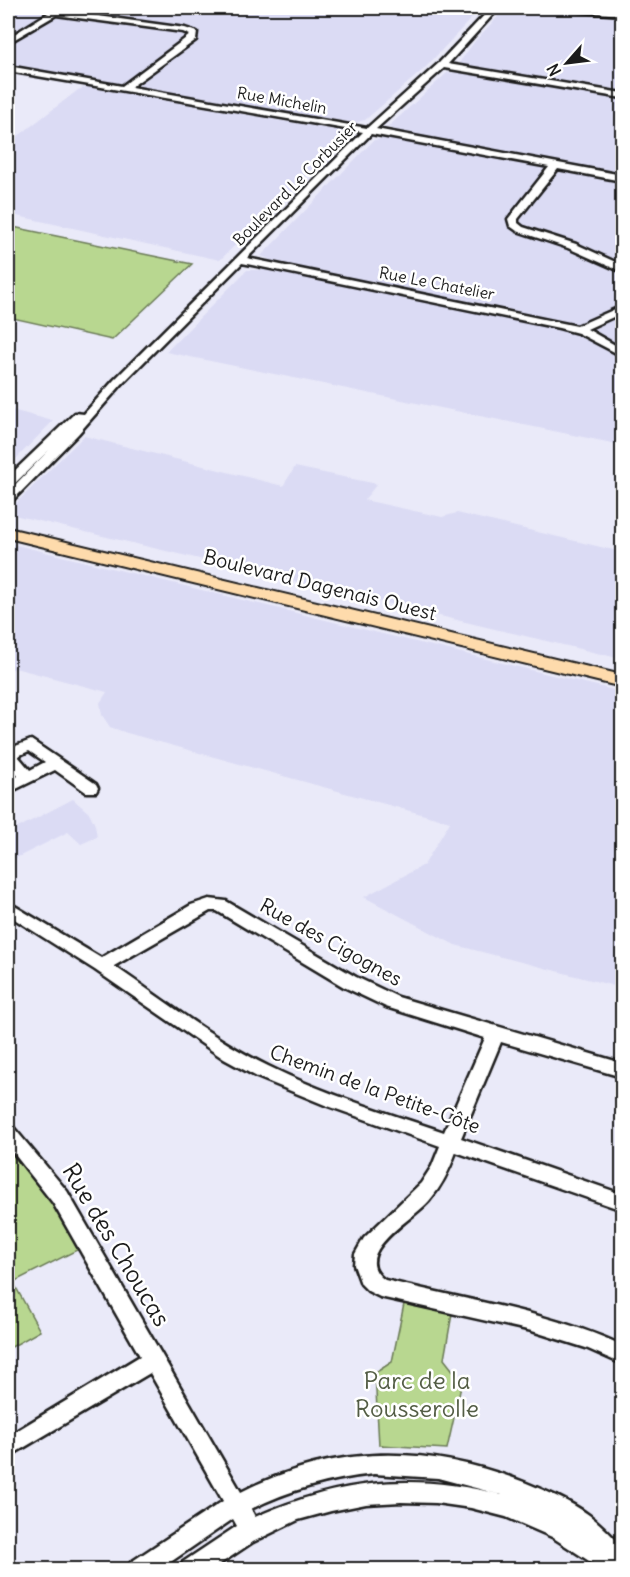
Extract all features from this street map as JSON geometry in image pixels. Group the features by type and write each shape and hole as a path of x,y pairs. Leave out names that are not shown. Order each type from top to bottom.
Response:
{"main road":[{"name":"Boulevard Dagenais Ouest","path":"8,522 622,669"},
{"name":"Boulevard Dagenais Ouest","path":"8,533 622,681"}],"street":[{"name":"Boulevard Le Corbusier","path":"8,498 74,432 118,382 370,130 442,65 495,8"},
{"path":"557,8 622,13"},
{"path":"8,41 57,10 184,29 194,34 193,38 124,88"},
{"path":"442,65 622,96"},
{"name":"Rue Michelin","path":"8,69 370,130 622,177"},
{"path":"556,165 513,219 513,224 518,228 572,246 622,269"},
{"name":"Rue Le Chatelier","path":"240,260 579,330 622,352"},
{"path":"579,330 622,309"},
{"name":"Boulevard Le Corbusier","path":"8,483 62,429 118,382"},
{"path":"28,777 10,759 11,753 22,747 33,746 91,788"},
{"path":"8,788 56,763"},
{"name":"Rue des Cigognes","path":"101,966 191,913 215,904 235,912 343,978 415,1011 622,1070"},
{"name":"Chemin de la Petite-Côte","path":"8,908 101,966 230,1054 257,1069 331,1100 622,1202"},
{"path":"495,1035 454,1129 447,1158 427,1191 380,1232 369,1247 363,1263 368,1279 385,1289 530,1320 586,1339 622,1355"},
{"name":"Rue des Choucas","path":"8,1132 57,1191 251,1530"},
{"name":"Rue des Choucas","path":"8,1447 154,1359"},
{"path":"139,1569 237,1505 280,1484 334,1468 385,1464 423,1465 475,1476 514,1489 548,1504 582,1524 622,1562"},
{"path":"191,1569 251,1530 292,1512 337,1498 385,1492 434,1492 499,1504 538,1519 574,1538 622,1569"}],"shaded area":[{"path":"8,8 481,8 424,69 365,120 353,123 139,87 138,84 114,83 8,65"},
{"path":"622,8 622,445 166,352 247,270 262,270 269,259 261,256 374,140 389,138 396,131 388,127 447,73 457,72 464,65 459,63 475,41 505,9"},
{"path":"86,87 346,132 344,138 220,260 8,214 8,144 78,90"},
{"path":"8,409 53,421 8,467"},
{"path":"84,436 283,486 295,467 377,484 364,500 442,517 457,513 622,552 622,659 14,515 10,509"},
{"path":"8,543 622,692 622,988 455,945 364,897 424,865 450,822 127,733 110,727 102,715 100,703 107,692 15,668 8,671"},
{"path":"73,799 90,814 97,837 81,844 68,832 8,862 8,833"}],"green space":[{"path":"8,226 192,264 112,340 8,317"},
{"path":"8,1145 49,1195 79,1249 13,1282 40,1331 8,1349"},
{"name":"Parc de la Rousserolle","path":"404,1304 452,1314 444,1359 462,1382 447,1449 379,1445 375,1373 392,1362"}]}
